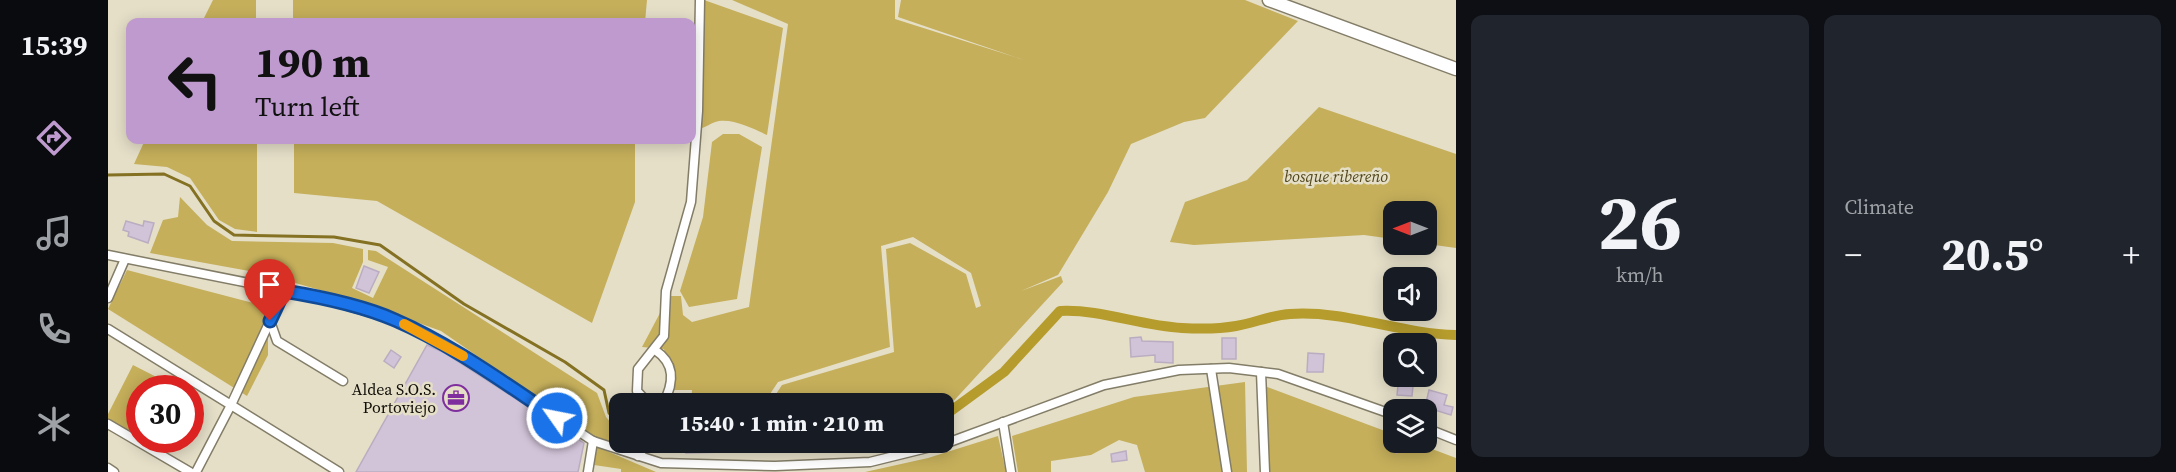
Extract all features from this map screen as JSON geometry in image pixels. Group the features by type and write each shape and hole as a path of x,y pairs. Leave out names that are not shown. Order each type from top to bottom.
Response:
{"main road":[{"path":"1269,0 1456,69"}],"street":[{"path":"696,130 700,0"},
{"path":"639,393 636,379 638,369 664,336 666,291 691,202 695,144"},
{"path":"108,255 125,260 224,276 348,304 393,319 449,347 593,441 662,463 775,466 870,462 947,443 1104,385 1179,370 1229,368 1278,374 1383,411"},
{"path":"108,298 125,260"},
{"path":"196,472 231,405 284,291"},
{"path":"270,321 277,341 343,381"},
{"path":"108,329 339,472"},
{"path":"655,350 664,356 672,374 672,384 668,393"},
{"path":"1211,369 1227,472"},
{"path":"1261,372 1265,472"},
{"path":"1003,422 1011,472"},
{"path":"108,424 189,472"},
{"path":"1437,432 1456,440"},
{"path":"588,472 593,441"},
{"path":"108,468 114,472"}],"green space":[{"path":"213,0 256,0 256,18 204,18"},
{"path":"293,0 647,0 645,18 293,18"},
{"path":"704,0 783,28 767,135 744,125 725,121 696,129"},
{"path":"732,0 895,0 895,19 1024,60 898,17 901,0 1245,0 1298,21 1205,118 1184,122 1131,144 1108,192 1058,275 1021,291 1061,276 1063,282 954,401 954,393 777,393 782,385 894,352 886,249 910,243 966,274 976,308 981,306 971,273 913,237 881,246 890,347 778,382 771,393 692,393 692,390 674,390 664,349 642,347 669,296 681,296 683,315 692,322 749,307 788,24"},
{"name":"bosque ribereño","path":"1319,107 1456,154 1456,248 1437,245 1437,201 1383,201 1383,238 1364,235 1194,245 1170,242 1185,202 1247,180"},
{"path":"723,134 739,134 762,147 737,299 689,307 680,291 703,217 712,142"},
{"path":"143,144 257,144 257,232 235,229 219,220 190,178 167,167 134,164"},
{"path":"294,144 635,144 635,202 592,323 377,201 294,193"},
{"path":"180,197 207,225 232,241 333,243 363,249 363,262 352,288 373,298 388,267 368,260 368,250 376,251 597,393 609,420 609,443 594,437 441,331 355,300 260,273 150,253 163,220 178,217"},
{"path":"127,270 268,307 268,355 247,396 108,309"},
{"path":"133,365 153,375 128,375"},
{"path":"126,379 126,439 108,430 108,414"},
{"path":"1245,382 1247,472 1145,472 1137,445 1119,440 1091,455 1051,461 1051,472 1018,472 1012,436 1134,397"},
{"path":"1262,385 1383,430 1383,453 1437,453 1437,451 1456,458 1456,472 1270,472"},
{"path":"998,436 1006,472 865,472 944,453 954,453 954,450"},
{"path":"595,446 656,472 621,472 621,469 594,465"}],"building":[{"path":"126,221 143,226 144,221 154,223 148,243 128,236 129,232 123,230"},
{"path":"364,266 379,272 369,293 356,288"},
{"path":"1141,337 1142,341 1173,342 1173,363 1155,362 1155,355 1131,357 1130,338"},
{"path":"1222,338 1236,338 1236,359 1222,359"},
{"name":"Aldea S.O.S. Portoviejo","path":"427,345 445,353 584,443 578,472 356,472"},
{"path":"391,350 401,357 394,368 384,361"},
{"path":"1308,353 1324,354 1323,372 1307,372"},
{"path":"1398,387 1413,387 1412,396 1397,395"},
{"path":"1429,390 1447,395 1444,405 1453,407 1451,415 1437,411 1437,399 1427,399"},
{"path":"1126,451 1127,460 1112,462 1111,454"}],"waterway":[{"path":"108,175 164,174 190,186 214,221 234,235 334,237 380,245 464,304 565,362 604,390 609,413"},
{"path":"954,409 1004,372 1060,311 1076,311 1166,327 1195,329 1243,325 1283,315 1332,315 1414,331 1456,335"}],"slow traffic":[{"path":"404,324 463,356"}],"place":[{"name":"Aldea S.O.S. Portoviejo","path":"456,398"}],"route":[{"path":"270,321 284,291 348,304 393,319 449,347 557,418"}]}
